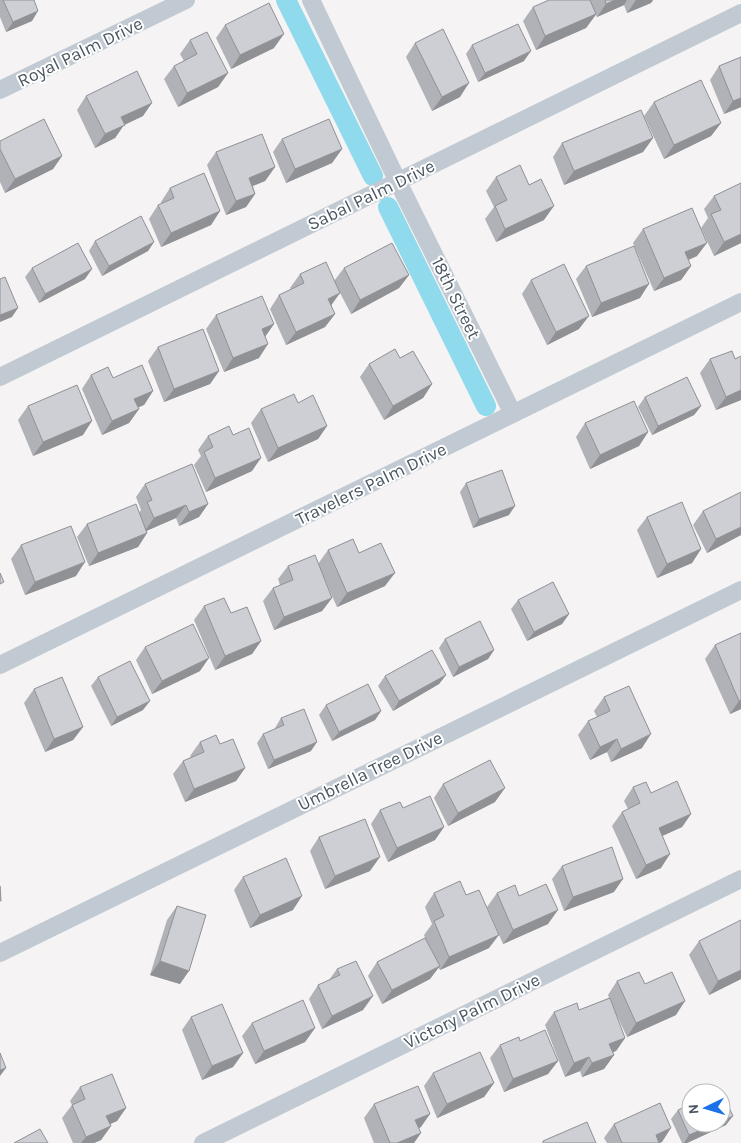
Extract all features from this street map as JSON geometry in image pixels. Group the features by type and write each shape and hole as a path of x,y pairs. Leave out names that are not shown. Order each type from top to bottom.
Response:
{"street":[{"name":"Royal Palm Drive","path":"0,90 186,0"},
{"name":"18th Street","path":"311,0 398,182 514,414"},
{"name":"Sabal Palm Drive","path":"0,377 741,13"},
{"name":"Travelers Palm Drive","path":"0,665 741,302"},
{"name":"Umbrella Tree Drive","path":"0,953 741,590"},
{"name":"Victory Palm Drive","path":"203,1143 741,879"}],"building":[{"path":"3,0 34,0 38,11 13,22"},
{"path":"549,0 590,0 596,14 545,36 533,7"},
{"path":"605,0 615,0 606,4"},
{"path":"269,3 284,34 240,55 225,25"},
{"path":"518,24 531,51 485,73 472,45"},
{"path":"443,29 469,83 442,97 415,43"},
{"path":"207,32 228,73 187,93 174,66 197,54 190,40"},
{"path":"741,57 741,98 733,101 719,66"},
{"path":"137,71 152,103 121,117 125,125 105,134 86,96"},
{"path":"701,80 721,123 674,145 654,102"},
{"path":"641,110 653,138 574,171 562,143"},
{"path":"44,119 62,156 15,179 0,149 0,141"},
{"path":"329,119 342,149 295,169 282,139"},
{"path":"262,134 275,167 249,178 255,194 236,201 216,152"},
{"path":"520,165 529,185 541,179 554,206 505,229 495,206 507,200 496,177"},
{"path":"204,173 220,211 171,233 158,205 174,198 170,188"},
{"path":"741,183 741,234 724,242 711,214 721,210 714,196"},
{"path":"692,208 707,243 685,252 691,266 664,278 643,229"},
{"path":"141,216 154,242 109,266 95,241"},
{"path":"78,243 92,269 45,294 32,268"},
{"path":"392,243 409,275 360,300 344,268"},
{"path":"634,246 649,284 601,303 586,266"},
{"path":"326,262 340,293 328,299 335,314 296,332 279,295 304,283 300,274"},
{"path":"564,264 589,316 556,332 531,280"},
{"path":"5,277 18,308 0,315 0,279"},
{"path":"262,296 274,324 262,329 268,344 233,358 216,315"},
{"path":"203,329 219,371 174,389 158,347"},
{"path":"395,349 400,358 413,351 432,384 393,406 369,364"},
{"path":"732,351 735,359 741,356 741,390 726,397 710,359"},
{"path":"142,365 153,391 134,399 139,409 112,421 91,375 108,367 113,378"},
{"path":"687,377 701,406 658,426 645,397"},
{"path":"77,385 92,421 43,442 28,406"},
{"path":"294,394 298,403 313,395 327,426 278,448 261,409"},
{"path":"634,401 648,432 600,455 585,423"},
{"path":"229,426 233,435 249,428 261,458 215,478 204,452 213,447 208,436"},
{"path":"192,464 208,504 189,512 186,505 154,518 147,502 152,500 145,484"},
{"path":"502,470 515,506 479,519 466,483"},
{"path":"741,492 741,527 716,539 703,511"},
{"path":"682,502 701,549 667,564 647,517"},
{"path":"136,504 147,533 98,553 87,524"},
{"path":"71,526 85,562 35,582 21,545"},
{"path":"353,539 359,553 381,543 395,573 347,593 328,550"},
{"path":"315,555 332,598 284,617 273,588 293,580 288,566"},
{"path":"0,573 4,582 0,584"},
{"path":"553,582 569,614 534,632 518,600"},
{"path":"224,598 231,613 247,607 261,641 225,656 204,606"},
{"path":"480,621 494,650 459,667 445,639"},
{"path":"193,624 209,658 162,681 145,647"},
{"path":"741,633 741,700 739,701 715,645"},
{"path":"432,650 446,675 399,701 385,676"},
{"path":"130,661 150,701 117,717 98,677"},
{"path":"62,677 83,727 54,739 34,689"},
{"path":"368,684 381,711 339,732 326,705"},
{"path":"629,686 651,734 621,749 617,739 600,747 588,721 610,711 604,697"},
{"path":"304,709 317,742 274,760 263,734 284,725 281,718"},
{"path":"216,735 220,744 233,739 245,768 194,789 183,761 204,752 200,742"},
{"path":"490,760 505,788 458,813 443,784"},
{"path":"677,781 691,814 659,828 670,854 646,865 622,812 640,803 633,787 646,782 651,793"},
{"path":"430,796 444,827 397,848 380,810 400,802 403,808"},
{"path":"365,819 380,857 335,876 319,837"},
{"path":"612,847 623,879 573,897 562,866"},
{"path":"286,858 302,896 260,915 243,877"},
{"path":"460,881 466,895 479,890 499,935 449,957 434,921 444,916 434,893"},
{"path":"546,884 558,910 513,930 497,893 515,885 519,896"},
{"path":"177,906 206,915 189,971 160,961"},
{"path":"741,920 741,970 718,981 699,941"},
{"path":"425,938 440,966 392,990 377,962"},
{"path":"356,961 373,996 332,1016 318,985 340,975 337,969"},
{"path":"639,972 645,984 672,972 685,1001 636,1023 617,981"},
{"path":"610,998 625,1038 609,1044 614,1055 592,1063 589,1057 574,1063 554,1012 577,1003 579,1010"},
{"path":"303,1000 315,1028 264,1051 252,1023"},
{"path":"222,1004 243,1053 212,1066 191,1017"},
{"path":"545,1030 558,1061 513,1079 500,1045 519,1037 520,1041"},
{"path":"480,1052 494,1083 447,1104 433,1073"},
{"path":"0,1053 6,1068 0,1070"},
{"path":"112,1074 126,1108 106,1116 111,1126 86,1137 72,1105 85,1099 80,1087"},
{"path":"418,1086 430,1114 415,1120 421,1133 397,1143 390,1143 374,1104"},
{"path":"660,1103 671,1128 656,1135 659,1143 622,1143 614,1124"},
{"path":"587,1122 596,1143 543,1143 543,1141"},
{"path":"40,1129 48,1143 14,1143"}],"waterway":[{"path":"286,0 373,176"},
{"path":"388,207 486,406"}]}
